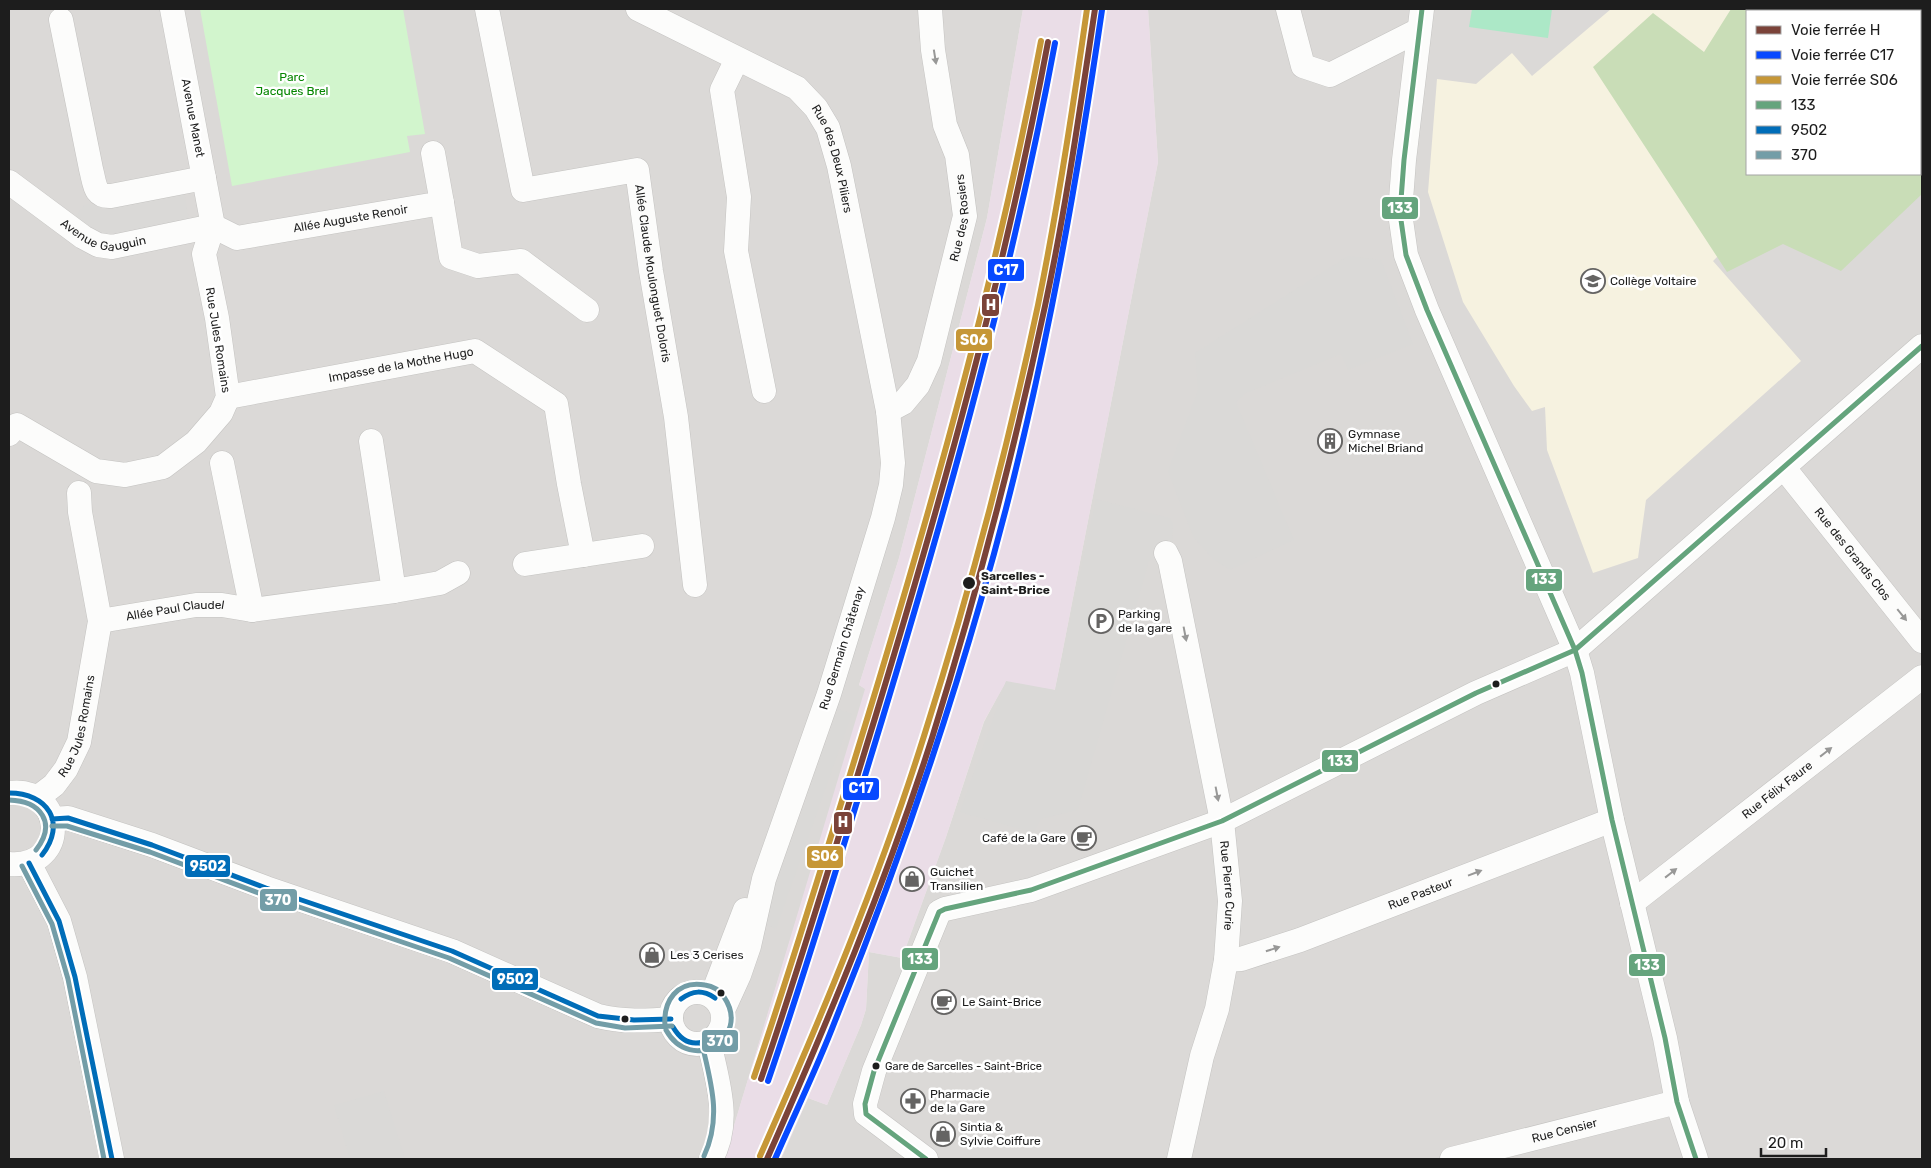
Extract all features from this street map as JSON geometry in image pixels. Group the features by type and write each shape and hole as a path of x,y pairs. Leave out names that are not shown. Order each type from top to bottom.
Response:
{"street":[{"name":"Avenue Manet","path":"172,9 213,226"},
{"name":"Allée Claude Moulonguet Doloris","path":"487,9 523,190 637,170 651,271 676,417 694,585"},
{"name":"Rue des Deux Piliers","path":"638,9 797,88 816,108 828,128 839,166 888,411"},
{"name":"Rue des Rosiers","path":"888,411 903,403 918,385 929,361 965,216 956,156 945,125 930,9"},
{"path":"1288,9 1303,66 1330,75 1421,19"},
{"path":"1421,19 1404,160 1400,213 1406,255 1427,310 1582,672 1612,820 1665,1038 1677,1102 1696,1159"},
{"path":"61,20 97,192 103,196 112,196 204,178"},
{"path":"737,58 722,90 739,197 736,251 764,391"},
{"path":"433,153 451,257 478,266 521,261 587,310"},
{"name":"Avenue Gauguin","path":"9,182 98,246 112,247 213,226"},
{"name":"Allée Auguste Renoir","path":"213,226 237,238 442,203"},
{"name":"Rue Jules Romains","path":"9,434 17,425 96,471 125,475 163,467 196,442 220,413 228,397 217,318 204,254 213,226"},
{"path":"924,1159 866,1114 865,1104 866,1093 874,1071 939,912 945,909 1031,890 1222,821 1476,693 1574,650 1922,346"},
{"name":"Impasse de la Mothe Hugo","path":"228,397 475,351 556,404 583,555"},
{"name":"Rue Germain Châtenay","path":"718,1003 739,975 749,946 764,880 829,694 885,510 891,485 893,462 888,411"},
{"path":"371,441 394,592"},
{"path":"222,463 252,610"},
{"name":"Rue des Grands Clos","path":"1784,468 1922,641"},
{"name":"Rue Jules Romains","path":"37,798 54,785 66,770 79,742 100,620 80,512 79,493"},
{"path":"525,564 642,546"},
{"name":"Rue Pierre Curie","path":"1166,553 1170,561 1222,821 1230,901 1226,960 1217,1009 1202,1056 1179,1159"},
{"name":"Allée Paul Claudel","path":"100,620 196,605 222,605 252,610 394,592 440,583 458,573"},
{"name":"Rue Félix Faure","path":"1632,903 1922,677"},
{"path":"9,793 18,792 37,798 44,803 52,819 54,828 50,845 44,853 19,863 59,921 75,977 112,1159"},
{"path":"52,819 68,818 452,951 598,1016 642,1022 671,1019"},
{"name":"Rue Pasteur","path":"1226,960 1241,959 1300,940 1612,820"},
{"path":"699,992 718,1003 724,1018 720,1032 709,1042 694,1044 687,1042 676,1033 671,1019 674,1006 685,995 699,992"},
{"path":"709,1042 723,1109 720,1133 711,1159"},
{"name":"Rue Censier","path":"1452,1159 1677,1102"}],"shaded area":[{"path":"9,9 1023,9 987,218 899,558 859,685 866,689 724,1159 9,1159"},
{"path":"1023,9 1148,9 1158,162 1055,690 1006,682 984,721 946,837 902,958 869,952 866,1009 827,1105 808,1098 781,1159 724,1159 865,689 859,685 899,558 987,218"},
{"path":"1148,9 1922,9 1922,1159 781,1159 808,1098 827,1105 866,1009 869,952 902,958 946,837 984,722 1006,681 1055,690 1158,162"},
{"name":"Collège Voltaire","path":"1611,9 1821,9 1746,10 1714,169 1771,203 1713,261 1801,361 1646,500 1638,558 1593,573 1547,450 1545,407 1532,411 1514,386 1463,302 1428,192 1437,79 1476,84 1512,53 1532,76"},
{"path":"183,186 189,220 98,236 74,219 84,205"},
{"path":"1348,256 1381,260 1413,344 1348,370 1341,354 1246,393 1236,402 1294,540 1230,570 1213,559 1193,537 1168,471 1198,390 1195,353"},
{"name":"Parking de la gare","path":"1096,499 1170,518 1173,523 1172,550 1149,561 1078,810 1041,819 1034,833 960,812 1006,681 1055,690"},
{"path":"838,709 852,714 776,929 762,923"},
{"path":"384,1091 405,1159 350,1159 334,1105"}],"green space":[{"name":"Parc Jacques Brel","path":"200,9 403,9 425,134 407,136 410,152 232,186"},
{"path":"1472,9 1552,9 1548,38 1469,27"},
{"path":"1731,9 1820,9 1746,10 1746,175 1921,174 1922,194 1841,271 1783,244 1727,272 1593,67 1653,13 1704,52"}],"rail line":[{"name":"S06","path":"760,1156 827,1000 888,843 924,736 956,629 1000,468 1038,305 1065,157 1087,9"},
{"name":"H","path":"767,1159 834,1003 876,898 932,738 964,631 1007,469 1053,269 1095,9"},
{"name":"C17","path":"775,1159 828,1039 895,865 932,760 981,600 1019,454 1052,307 1079,159 1102,10"},
{"name":"S06","path":"754,1077 868,716 941,465 985,297 1024,127 1041,41"},
{"name":"H","path":"761,1079 847,809 925,550 992,298 1031,128 1048,42"},
{"name":"C17","path":"768,1081 854,811 932,552 999,300 1038,129 1055,43"}],"transit line":[{"name":"133","path":"1422,9 1404,160 1400,213 1406,255 1427,310 1575,650 1582,673 1612,820 1665,1038 1677,1102 1696,1159"},
{"name":"133","path":"926,1159 866,1114 865,1104 874,1071 939,912 945,909 1031,890 1222,821 1476,693 1575,650 1922,346"},
{"name":"9502","path":"9,793 23,794 34,798 50,812 53,821 53,832 42,855"},
{"name":"370","path":"9,800 30,804 42,815 45,831 36,850"},
{"name":"9502","path":"52,819 68,818 152,845 266,888 452,951 598,1016 634,1020 671,1019"},
{"name":"370","path":"52,826 67,826 150,852 264,895 449,958 596,1023 625,1028 672,1026"},
{"name":"9502","path":"29,863 59,921 75,977 112,1159"},
{"name":"370","path":"22,866 52,924 68,979 104,1159"},
{"name":"370","path":"665,1026 666,1008 669,1001 680,989 695,984 711,986 716,989 724,997 731,1012 730,1026 725,1037 715,1046 703,1050 690,1050 677,1043 666,1030"},
{"name":"9502","path":"681,999 698,992 715,998"},
{"name":"9502","path":"673,1027 685,1040 693,1043 703,1042"},
{"name":"370","path":"702,1044 711,1086 714,1114 713,1128 704,1156"}],"place":[{"name":"Collège Voltaire","path":"1593,281"},
{"name":"Gymnase Michel Briand","path":"1330,441"},
{"name":"Sarcelles - Saint-Brice","path":"969,583"},
{"name":"Parking de la gare","path":"1101,621"},
{"name":"Café de la Gare","path":"1084,838"},
{"name":"Guichet Transilien","path":"912,879"},
{"name":"Les 3 Cerises","path":"652,955"},
{"name":"Le Saint-Brice","path":"944,1002"},
{"name":"Gare de Sarcelles - Saint-Brice","path":"876,1066"},
{"name":"Pharmacie de la Gare","path":"913,1101"},
{"name":"Sintia & Sylvie Coiffure","path":"943,1134"}]}
